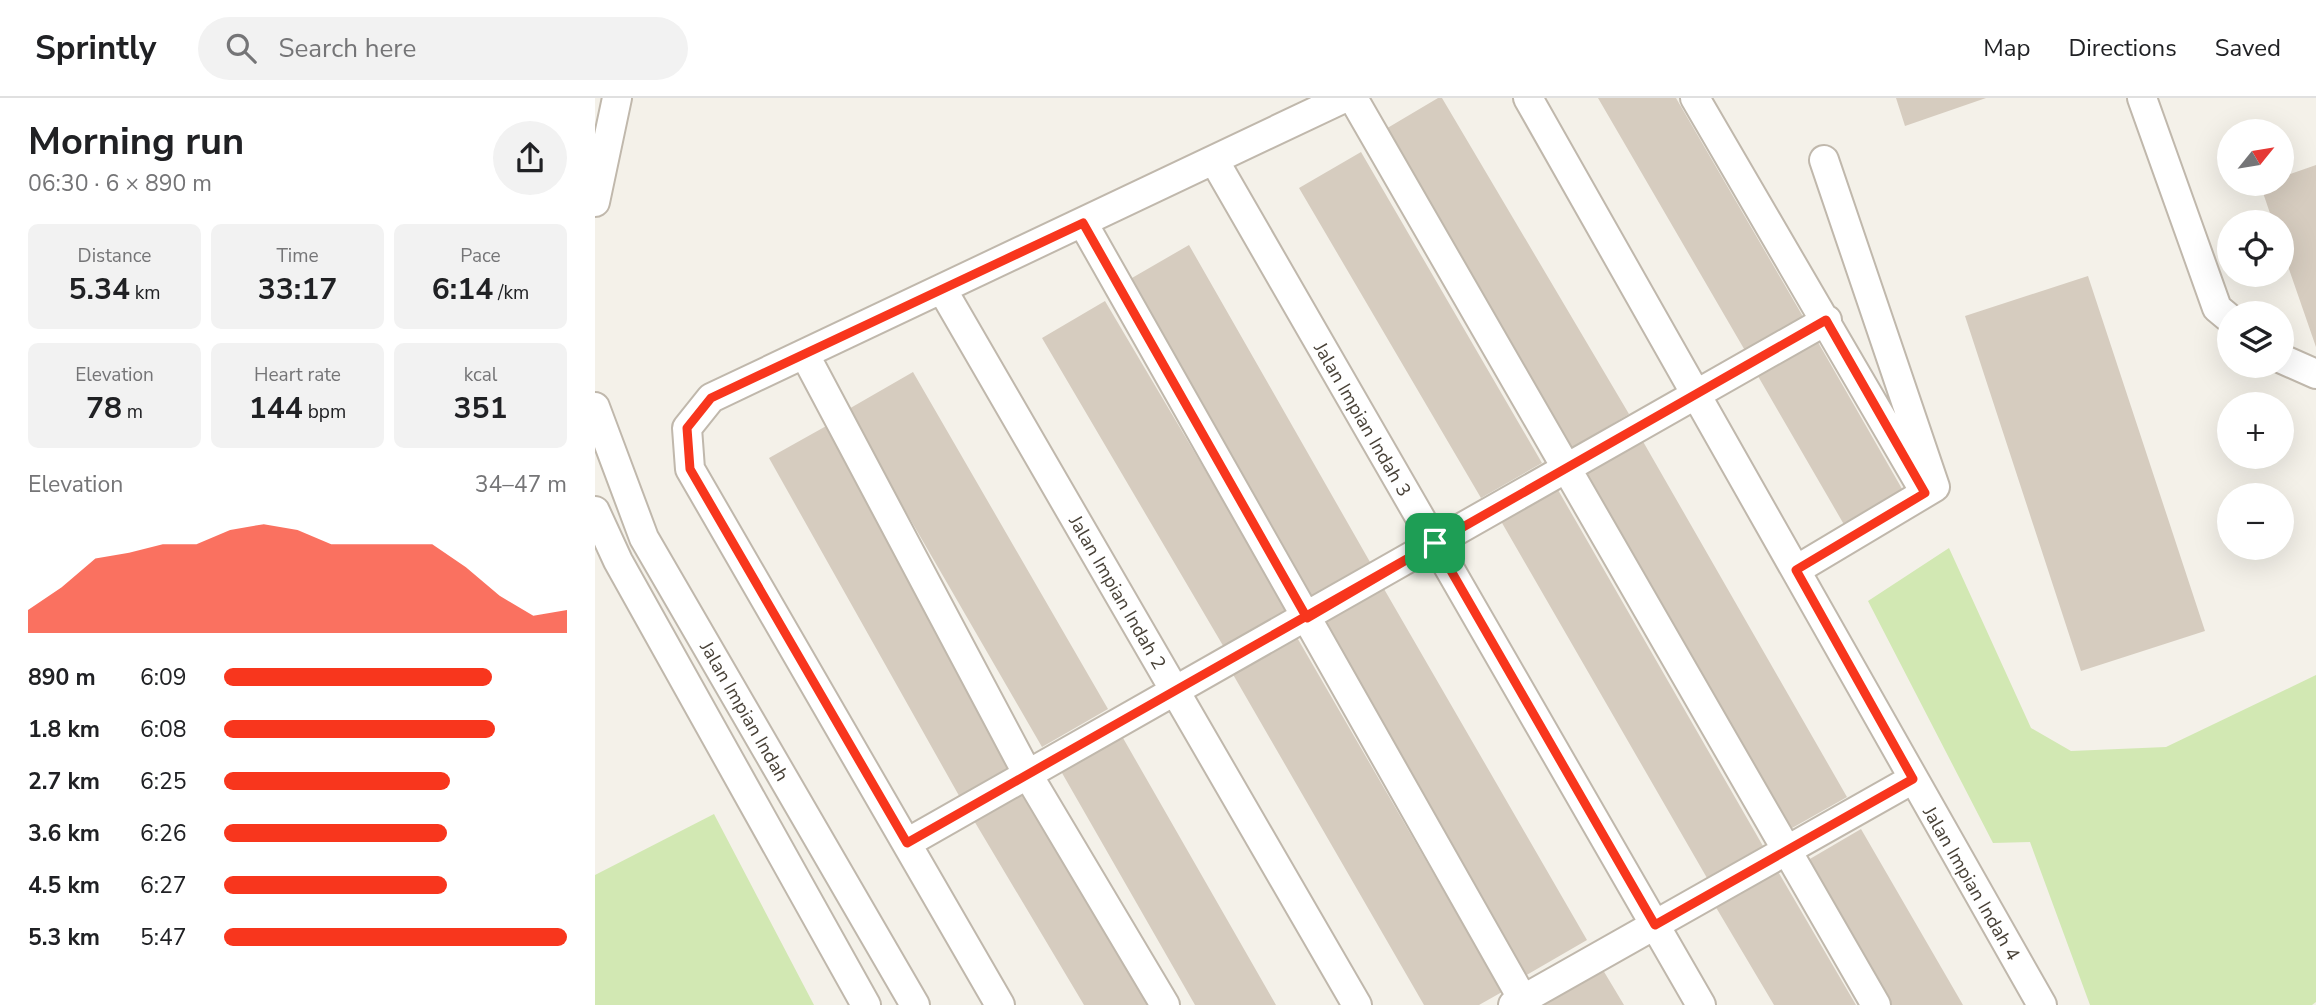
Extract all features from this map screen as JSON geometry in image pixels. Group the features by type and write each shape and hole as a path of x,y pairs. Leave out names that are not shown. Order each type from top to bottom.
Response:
{"street":[{"path":"595,202 617,98"},
{"path":"1000,1005 690,469 687,428 711,398 1344,98"},
{"path":"1353,98 1876,1005"},
{"name":"Jalan Impian Indah 4","path":"1528,98 2042,1005"},
{"path":"1695,98 1925,493"},
{"path":"2142,98 2217,308"},
{"name":"Jalan Impian Indah 3","path":"1215,160 1701,1005"},
{"path":"1796,570 1935,487 1824,160"},
{"path":"1083,223 1521,1003 1913,779"},
{"name":"Jalan Impian Indah 2","path":"942,289 1357,1005"},
{"path":"907,843 1307,618 1826,320"},
{"path":"806,355 1028,775 1165,1005"},
{"path":"2294,364 2316,374"},
{"name":"Jalan Impian Indah","path":"595,407 644,538 915,1005"},
{"name":"Jalan Impian Indah","path":"595,511 618,561 866,1005"}],"green space":[{"path":"1949,548 2031,728 2071,751 2166,747 2316,675 2316,1002 2312,1005 2090,1005 2030,842 1993,843 1868,601"},
{"path":"714,814 814,1005 595,1005 595,875"}],"building":[{"path":"1442,98 1629,414 1567,451 1379,133"},
{"path":"1598,98 1676,98 1805,320 1747,354"},
{"path":"1896,98 1986,98 1905,126"},
{"path":"1361,152 1542,463 1481,498 1299,188"},
{"path":"2316,165 2316,347 2294,284 2294,210 2269,210 2264,196 2294,196 2294,173"},
{"path":"1189,245 1370,562 1306,599 1125,282"},
{"path":"2088,276 2205,631 2081,671 1965,316"},
{"path":"1105,301 1289,612 1225,649 1042,338"},
{"path":"1815,337 1905,494 1846,528 1755,371"},
{"path":"913,372 1108,709 1042,747 847,410"},
{"path":"828,425 1021,768 962,801 769,458"},
{"path":"1637,431 1847,797 1785,832 1575,466"},
{"path":"1554,483 1763,846 1707,878 1498,516"},
{"path":"1380,582 1587,940 1523,977 1316,619"},
{"path":"1295,634 1502,992 1479,1005 1424,1005 1231,671"},
{"path":"1119,731 1276,1005 1195,1005 1058,766"},
{"path":"1030,786 1160,1005 1084,1005 973,819"},
{"path":"1861,829 1963,1005 1885,1005 1803,863"},
{"path":"1773,863 1856,1005 1774,1005 1711,899"},
{"path":"1597,960 1624,1005 1531,1005"}],"route":[{"path":"1435,543 1307,618 907,843 690,469 687,428 711,398 1083,223 1307,618 1371,581 1435,543 1655,925 1913,779 1796,570 1925,493 1826,320 1435,543"}]}
